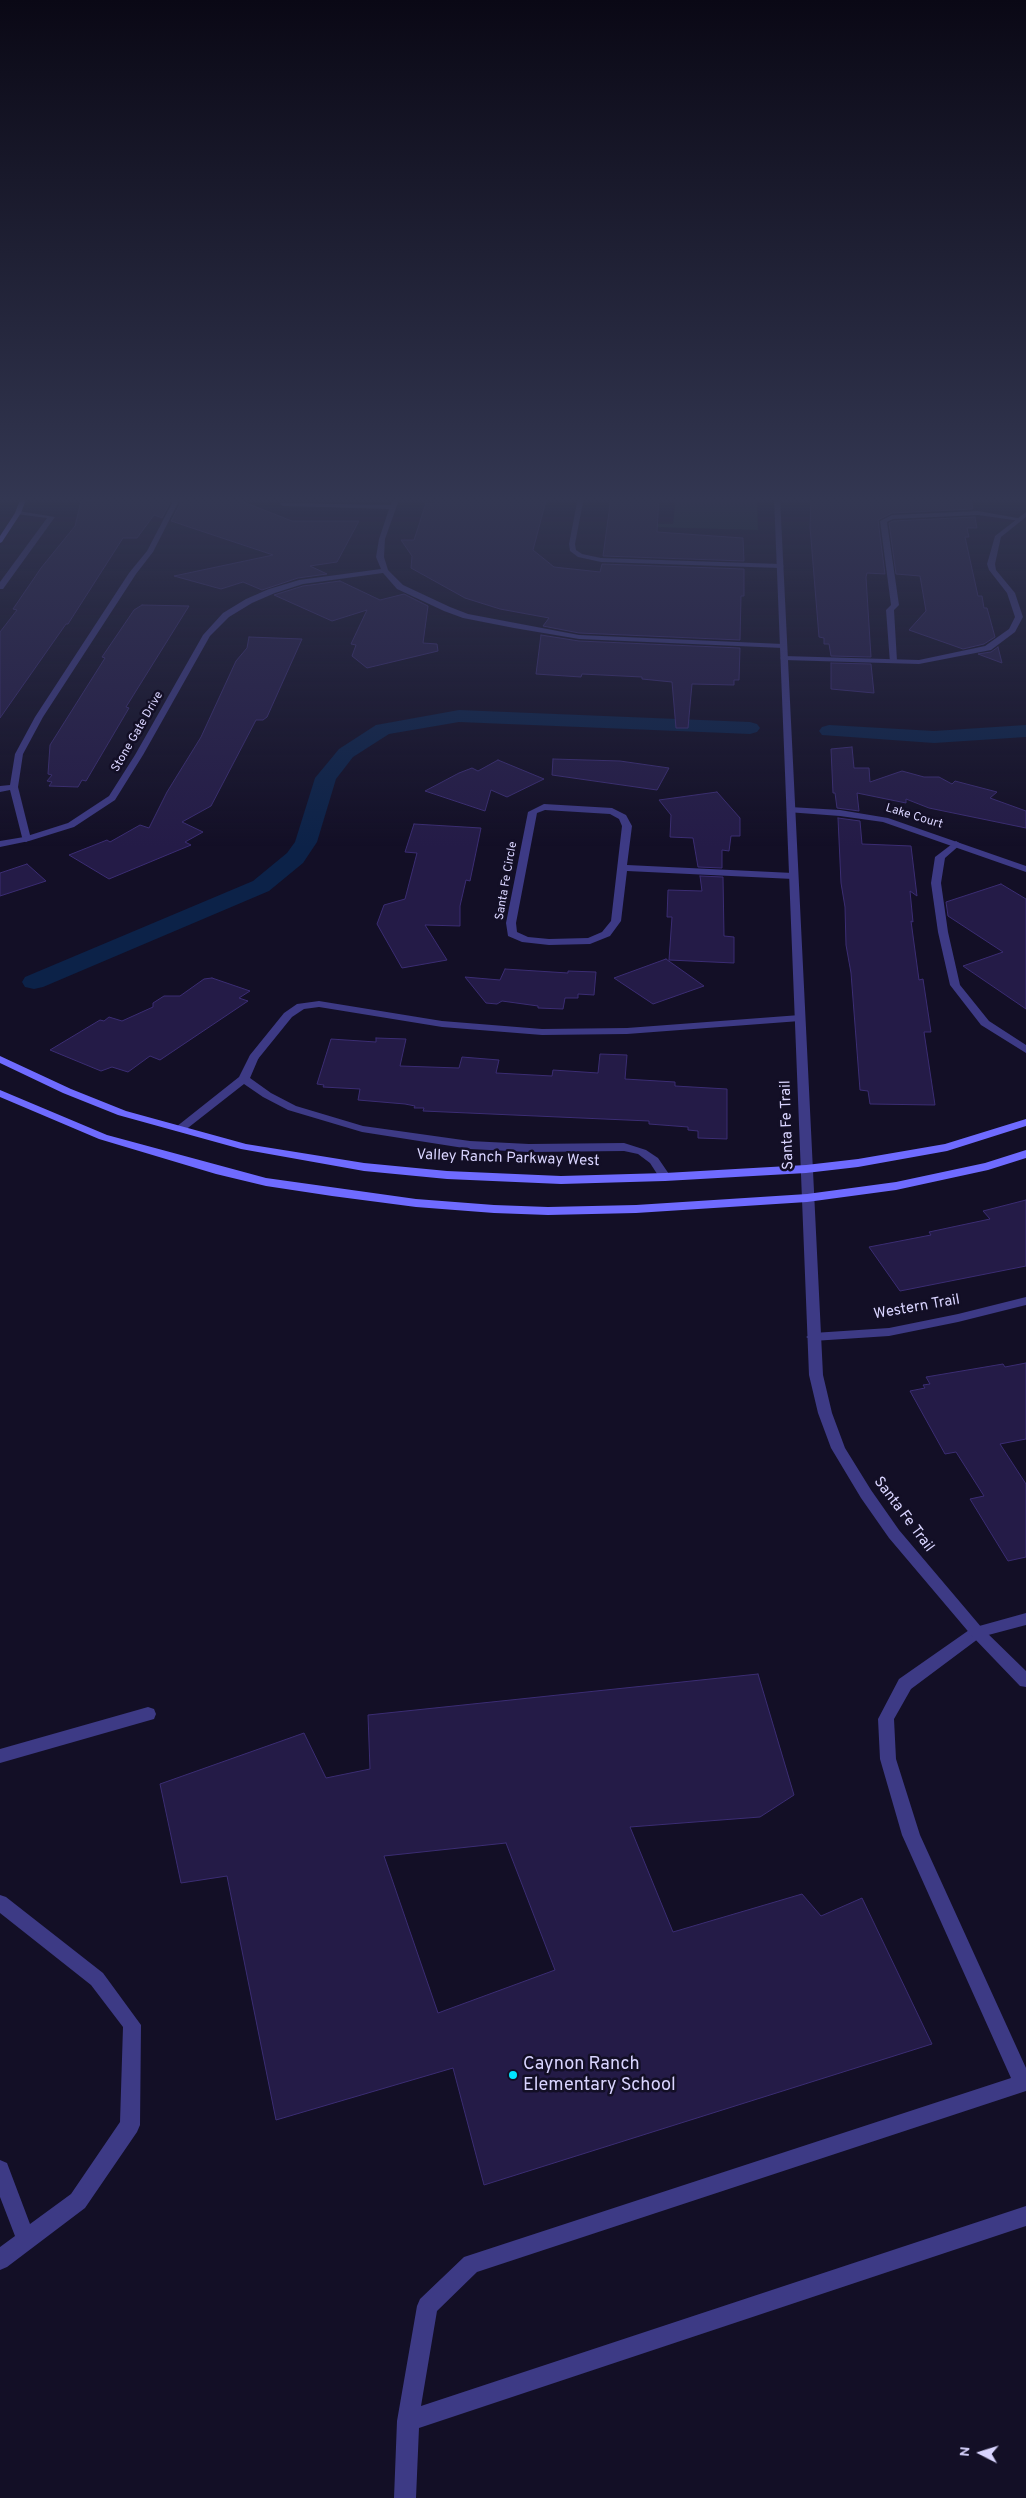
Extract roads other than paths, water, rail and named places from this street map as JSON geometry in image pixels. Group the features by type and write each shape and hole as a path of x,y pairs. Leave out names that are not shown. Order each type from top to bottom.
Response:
{"main road":[{"name":"Valley Ranch Parkway West","path":"0,1059 67,1091 122,1113 245,1147 364,1167 447,1175 560,1180 665,1177 806,1168 858,1163 947,1147 1026,1122"},
{"path":"0,1093 103,1137 146,1151 266,1182 426,1204 548,1211 683,1207 807,1198 896,1186 988,1166 1026,1154"}],"street":[{"path":"26,839 14,788 19,754 39,717 107,614"},
{"name":"Stone Gate Drive","path":"0,844 26,839 71,825 112,798 139,755 206,635 228,614"},
{"path":"465,614 514,626 579,637 783,646"},
{"name":"Santa Fe Trail","path":"782,614 816,1375 825,1414 838,1448 894,1534 977,1632 1026,1681"},
{"path":"890,614 893,661"},
{"path":"784,658 919,662 988,648 1012,630 1019,618 1018,614"},
{"path":"0,788 14,788"},
{"name":"Santa Fe Circle","path":"544,807 612,811 624,817 627,826 622,868 616,920 606,934 590,941 549,942 526,940 512,934 511,922 521,870 534,812 537,809 544,807"},
{"name":"Lake Court","path":"790,810 885,820 1026,869"},
{"path":"956,844 940,857 936,883 943,932 955,985 985,1022 1026,1050"},
{"path":"622,868 793,876"},
{"path":"180,1129 244,1079 254,1057 288,1015 301,1006 319,1004 442,1024 542,1032 627,1031 800,1018"},
{"path":"244,1079 268,1096 292,1108 362,1129 470,1145 529,1148 624,1147 642,1152 654,1161 665,1177"},
{"name":"Western Trail","path":"813,1337 890,1332 1026,1300"},
{"path":"405,2498 408,2422 428,2306 471,2264 1024,2082 911,1835 888,1759 886,1719 905,1684 977,1632 1026,1619"},
{"path":"0,1756 148,1714"},
{"path":"0,1903 97,1979 132,2025 130,2125 78,2201 0,2260"},
{"path":"0,2170 26,2240"},
{"path":"408,2422 1026,2216"}],"waterway":[{"path":"34,982 261,886 295,858 306,842 326,778 346,753 383,729 459,716 750,728"},
{"path":"829,731 934,737 1026,731"}],"place":[{"name":"Caynon Ranch Elementary School","path":"513,2075"}]}
